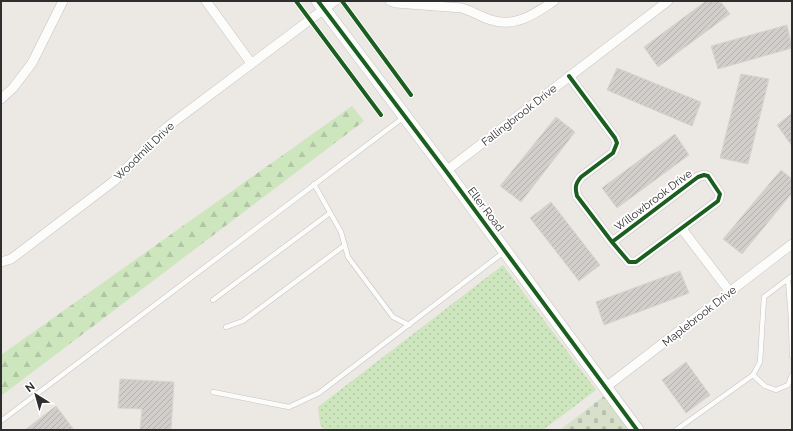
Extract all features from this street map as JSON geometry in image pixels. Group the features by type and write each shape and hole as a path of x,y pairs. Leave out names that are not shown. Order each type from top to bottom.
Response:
{"street":[{"path":"1,99 13,88 32,63 63,1"},
{"path":"206,1 252,63"},
{"name":"Woodmill Drive","path":"1,262 11,259 114,181 167,127 252,63 321,5 335,1"},
{"path":"390,1 396,3 462,8 472,11 489,20 500,23 512,23 523,20 554,1"},
{"name":"Fallingbrook Drive","path":"446,171 668,1"},
{"name":"Eller Road","path":"321,5 446,171 637,430"},
{"name":"Willowbrook Drive","path":"569,76 615,138 617,143 612,153 581,177 577,182 575,188 577,196 612,242 629,262 633,263 644,257 682,229 718,201 720,194 708,176 704,175 698,177 612,242"},
{"path":"682,229 730,292"},
{"name":"Maplebrook Drive","path":"606,387 792,244"}],"lane":[{"path":"1,421 404,117"},
{"path":"314,184 341,232 348,257 393,316 409,325"},
{"path":"213,300 330,213"},
{"path":"226,327 243,321 345,245"},
{"path":"213,392 289,407 319,393 505,251"},
{"path":"790,278 792,356"},
{"path":"676,430 753,375 760,362 764,297 790,278"},
{"path":"753,375 765,386 776,390 788,385 792,375"}],"green space":[{"path":"352,106 364,121 1,396 1,355"},
{"path":"503,265 596,390 543,430 324,430 320,424 318,407"},
{"path":"604,396 629,430 560,430"}],"building":[{"path":"706,1 720,1 730,14 658,67 644,47"},
{"path":"787,25 792,48 718,69 711,46"},
{"path":"617,68 701,102 692,126 607,90"},
{"path":"741,74 769,79 748,164 720,158"},
{"path":"792,113 792,146 777,125"},
{"path":"556,117 575,132 521,202 500,186"},
{"path":"675,134 689,155 617,208 602,188"},
{"path":"781,170 792,179 792,193 742,254 723,239"},
{"path":"551,202 600,265 579,281 530,218"},
{"path":"680,271 689,293 604,325 596,302"},
{"path":"686,362 710,395 686,413 662,380"},
{"path":"120,379 174,382 171,430 140,430 142,409 118,408"},
{"path":"56,406 74,430 25,430"}],"cycle path":[{"path":"296,1 381,115"},
{"path":"318,1 446,171 637,430"},
{"path":"342,1 411,95"},
{"path":"569,76 615,138 617,143 613,153 579,179 576,186 577,196 612,242 629,262 636,262 718,201 720,194 708,176 704,175 698,177 612,242"}]}
